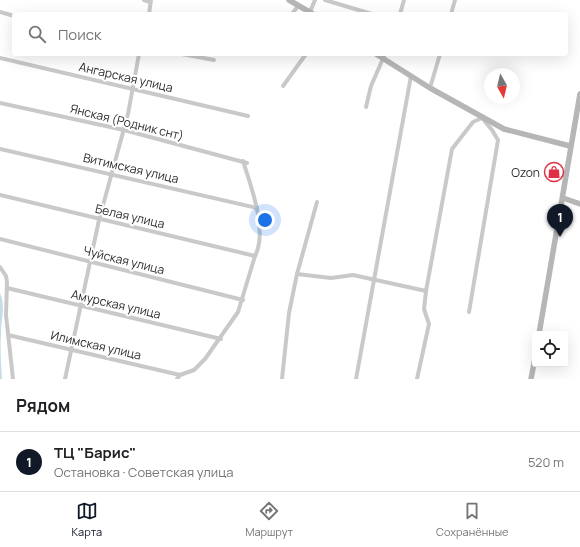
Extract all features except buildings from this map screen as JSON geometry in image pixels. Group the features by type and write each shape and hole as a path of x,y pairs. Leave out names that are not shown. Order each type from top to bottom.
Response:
{"main road":[{"path":"290,0 309,12"},
{"path":"384,56 430,88 504,129 570,146"},
{"path":"540,331 580,94"},
{"path":"563,198 580,204"},
{"path":"532,379 534,367"}],"street":[{"path":"144,0 151,1 149,12"},
{"path":"311,12 315,0"},
{"path":"325,0 365,12"},
{"path":"401,12 404,0"},
{"path":"452,12 455,0"},
{"path":"294,12 298,6"},
{"path":"0,12 12,15"},
{"path":"65,379 92,262 99,220 124,130 139,56"},
{"path":"193,56 214,60"},
{"path":"283,86 305,56"},
{"path":"366,107 371,86 384,56"},
{"path":"430,88 439,56"},
{"name":"Ангарская улица","path":"0,58 248,116"},
{"path":"356,379 411,76"},
{"name":"Янская (Родник снт)","path":"0,103 124,130 245,162 257,208"},
{"path":"418,379 429,324 424,309 426,291 452,149 472,122 482,118 498,140 469,312"},
{"name":"Витимская улица","path":"0,149 257,208"},
{"name":"Белая улица","path":"0,195 99,220 255,256"},
{"path":"282,379 289,313 296,274 317,202"},
{"path":"179,377 194,370 205,359 221,339 238,312 243,300 255,256 260,247 257,208"},
{"name":"Чуйская улица","path":"0,239 243,300"},
{"path":"0,267 6,276 6,315 13,379"},
{"path":"296,274 330,278 353,275 426,291"},
{"name":"Амурская улица","path":"7,288 221,339"},
{"name":"Илимская улица","path":"8,335 71,349 179,377"}],"water":[{"path":"0,293 3,303 1,327 2,379 0,379"}],"place":[{"name":"Ozon","path":"554,172"},
{"name":"ТЦ \"Барис\"","path":"560,237"}]}
